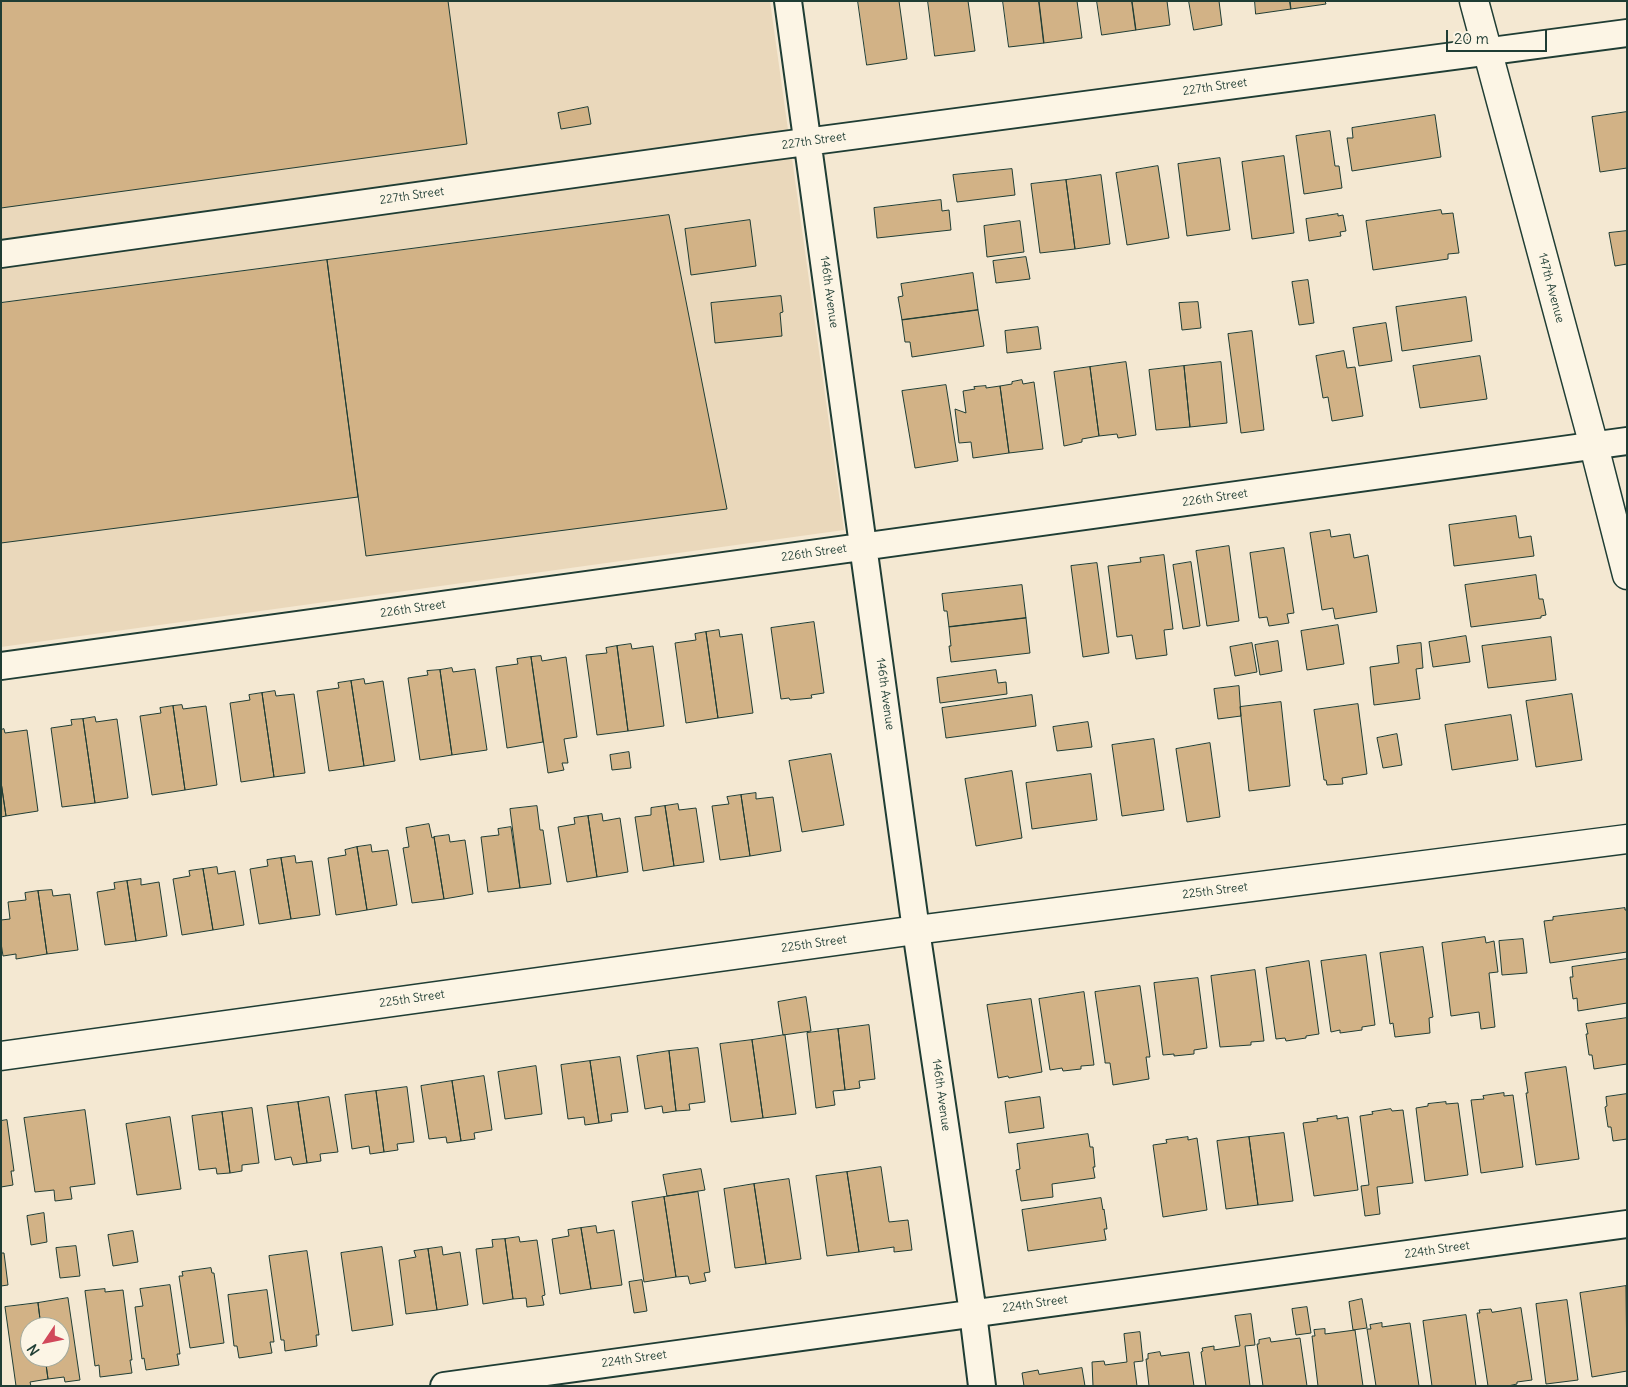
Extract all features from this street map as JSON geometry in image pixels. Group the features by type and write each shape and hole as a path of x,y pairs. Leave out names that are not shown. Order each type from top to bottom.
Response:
{"street":[{"name":"146th Avenue","path":"788,1 916,930 973,1312 982,1386"},
{"name":"147th Avenue","path":"1474,1 1627,575"},
{"name":"227th Street","path":"1,254 808,141 1627,33"},
{"name":"226th Street","path":"1,666 1627,441"},
{"name":"225th Street","path":"1,1056 916,930 1627,839"},
{"name":"224th Street","path":"444,1386 973,1312 1627,1224"}],"shaded area":[{"path":"1,1 770,1 844,530 1,647"}],"building":[{"path":"1,1 448,1 467,144 1,208"},
{"path":"858,1 899,1 907,59 867,65"},
{"path":"928,1 968,1 975,51 935,56"},
{"path":"1003,1 1039,1 1044,43 1009,47"},
{"path":"1039,1 1077,1 1082,38 1044,43"},
{"path":"1097,1 1132,1 1136,30 1102,35"},
{"path":"1132,1 1167,1 1170,25 1136,30"},
{"path":"1189,1 1219,1 1222,25 1194,30"},
{"path":"1255,1 1290,1 1291,9 1256,14"},
{"path":"1290,1 1325,1 1326,4 1291,9"},
{"path":"588,107 591,124 561,129 558,113"},
{"path":"1627,112 1627,168 1600,172 1592,117"},
{"path":"1435,115 1441,157 1352,171 1347,138 1353,138 1352,128"},
{"path":"1330,131 1335,166 1339,166 1342,188 1304,194 1296,136"},
{"path":"1284,156 1294,233 1252,239 1242,162"},
{"path":"1220,158 1230,230 1187,236 1178,164"},
{"path":"1158,166 1169,238 1127,245 1116,173"},
{"path":"1012,169 1015,195 957,202 953,175"},
{"path":"1101,175 1110,244 1075,249 1066,180"},
{"path":"1066,180 1075,249 1040,253 1031,184"},
{"path":"941,200 942,211 949,210 951,230 877,238 874,208"},
{"path":"1441,210 1442,214 1453,213 1459,253 1448,254 1448,259 1373,270 1366,221"},
{"path":"1338,214 1338,216 1343,215 1346,231 1340,232 1341,236 1309,241 1306,219"},
{"path":"669,215 727,509 366,556 327,260"},
{"path":"750,220 756,266 691,275 685,229"},
{"path":"1020,221 1024,252 987,257 984,226"},
{"path":"1627,231 1627,264 1615,266 1609,233"},
{"path":"1026,257 1030,279 996,283 993,261"},
{"path":"327,260 358,497 1,543 1,303"},
{"path":"973,273 978,310 902,320 898,297 903,296 901,284"},
{"path":"1308,280 1314,323 1299,325 1292,282"},
{"path":"781,296 783,312 780,313 782,336 715,343 711,303"},
{"path":"1466,297 1472,341 1402,351 1396,307"},
{"path":"1198,302 1201,328 1182,330 1179,303"},
{"path":"978,310 984,346 912,357 910,342 905,342 902,320"},
{"path":"1386,323 1392,361 1359,366 1353,328"},
{"path":"1038,327 1041,349 1007,353 1005,331"},
{"path":"1252,331 1264,430 1241,433 1228,334"},
{"path":"1344,351 1347,368 1355,367 1363,416 1332,421 1328,397 1323,398 1316,356"},
{"path":"1480,356 1487,399 1420,408 1413,366"},
{"path":"1126,362 1136,435 1118,438 1117,434 1099,436 1090,367"},
{"path":"1221,362 1227,423 1190,427 1184,366"},
{"path":"1184,366 1190,427 1156,430 1149,370"},
{"path":"1090,367 1099,436 1082,439 1082,442 1064,446 1054,372"},
{"path":"1022,380 1023,384 1034,382 1043,449 1009,453 1000,386"},
{"path":"946,385 958,461 915,468 902,391"},
{"path":"986,386 986,388 1000,386 1009,453 973,458 971,442 959,443 955,409 966,413 963,391 975,389 974,387"},
{"path":"1516,516 1519,538 1531,536 1534,556 1454,566 1449,525"},
{"path":"1330,530 1331,537 1350,534 1354,558 1368,555 1377,612 1335,619 1333,608 1322,610 1310,533"},
{"path":"1229,546 1239,621 1207,626 1196,551"},
{"path":"1284,548 1294,613 1287,614 1289,623 1269,626 1267,617 1259,618 1250,553"},
{"path":"1164,555 1173,629 1164,630 1167,655 1136,659 1132,635 1117,637 1108,566 1141,562 1140,558"},
{"path":"1191,562 1200,626 1183,629 1173,565"},
{"path":"1097,563 1109,653 1083,657 1071,566"},
{"path":"1536,575 1539,599 1543,599 1546,615 1541,616 1541,618 1471,627 1465,585"},
{"path":"1022,585 1026,618 949,627 947,611 944,611 942,594"},
{"path":"1026,618 1030,653 951,662 949,627"},
{"path":"814,622 824,693 811,695 812,698 781,699 771,628"},
{"path":"1338,625 1344,664 1307,670 1301,631"},
{"path":"719,630 720,637 742,634 753,713 718,718 706,632"},
{"path":"706,632 718,718 686,723 675,643 696,640 695,634"},
{"path":"1466,636 1470,662 1433,667 1429,642"},
{"path":"1551,637 1556,680 1488,688 1482,646"},
{"path":"1278,641 1282,671 1260,675 1255,645"},
{"path":"1252,643 1257,672 1235,676 1230,647"},
{"path":"1421,643 1423,668 1416,669 1420,699 1374,705 1370,667 1399,663 1397,646"},
{"path":"631,644 632,649 653,646 664,726 628,731 617,646"},
{"path":"617,646 628,731 597,735 586,655 607,653 606,648"},
{"path":"541,656 542,661 566,657 577,737 564,739 568,763 562,763 564,770 548,773 531,657"},
{"path":"531,657 543,742 507,748 496,667 518,664 517,659"},
{"path":"452,668 453,672 475,669 487,750 452,755 440,670"},
{"path":"440,670 452,755 420,760 408,678 428,675 427,671"},
{"path":"996,670 998,683 1006,682 1007,694 940,703 937,678"},
{"path":"364,679 365,684 383,681 395,761 364,766 351,681"},
{"path":"351,681 364,766 329,771 317,691 339,688 338,683"},
{"path":"1239,686 1241,716 1218,719 1214,689"},
{"path":"275,691 276,696 294,694 305,773 274,777 262,693"},
{"path":"262,693 274,777 241,782 230,703 250,700 249,695"},
{"path":"1572,694 1582,760 1536,767 1526,701"},
{"path":"1032,695 1036,726 946,738 942,708"},
{"path":"1281,702 1290,786 1249,791 1240,707"},
{"path":"1358,704 1367,774 1342,778 1343,784 1327,785 1326,780 1324,780 1314,710"},
{"path":"182,705 183,709 206,706 217,785 185,790 173,706"},
{"path":"173,706 185,790 152,795 140,716 161,713 160,708"},
{"path":"1511,715 1518,760 1452,770 1445,725"},
{"path":"95,717 96,722 117,719 128,798 95,803 83,719"},
{"path":"83,719 95,803 62,807 51,728 72,725 71,720"},
{"path":"1088,722 1092,747 1057,751 1053,727"},
{"path":"4,729 5,733 27,730 38,811 6,816 1,782 1,730"},
{"path":"1397,734 1402,765 1383,768 1377,738"},
{"path":"1154,739 1164,810 1122,816 1112,745"},
{"path":"1210,743 1220,817 1187,822 1176,749"},
{"path":"629,752 631,768 612,770 610,755"},
{"path":"831,754 844,825 802,832 789,761"},
{"path":"1012,771 1022,838 976,846 965,779"},
{"path":"1091,774 1097,820 1032,829 1026,783"},
{"path":"1,782 6,816 1,817"},
{"path":"756,793 756,799 773,797 781,851 750,856 741,795"},
{"path":"741,795 750,856 720,860 712,806 729,804 727,797"},
{"path":"678,804 679,810 696,808 704,862 674,866 665,806"},
{"path":"537,806 540,830 543,830 551,884 520,888 510,809"},
{"path":"665,806 674,866 643,871 635,817 651,815 651,808"},
{"path":"602,814 603,821 620,818 628,872 597,877 588,816"},
{"path":"588,816 597,877 567,882 558,827 575,824 574,818"},
{"path":"429,824 432,838 434,837 444,899 412,903 403,848 409,847 406,828"},
{"path":"511,827 520,888 488,892 481,837 499,835 498,829"},
{"path":"449,835 450,842 465,840 473,894 444,899 434,837"},
{"path":"371,845 372,852 388,850 397,905 367,910 357,847"},
{"path":"357,847 367,910 336,915 328,858 346,855 345,850"},
{"path":"295,856 296,863 312,861 320,915 291,919 281,858"},
{"path":"281,858 291,919 259,924 250,869 268,866 267,860"},
{"path":"217,867 218,874 235,871 244,925 213,930 203,869"},
{"path":"203,869 213,930 182,935 173,879 190,876 189,871"},
{"path":"141,879 141,885 159,882 167,936 136,941 127,881"},
{"path":"127,881 136,941 105,945 97,892 115,889 114,883"},
{"path":"52,890 53,896 70,894 78,950 47,954 38,891"},
{"path":"38,891 47,954 16,959 16,954 3,956 1,920 10,919 8,902 26,900 25,893"},
{"path":"1625,908 1627,910 1627,952 1550,963 1544,921 1553,920 1553,917"},
{"path":"1485,937 1486,943 1494,941 1498,972 1489,973 1495,1027 1481,1029 1479,1012 1451,1016 1442,943"},
{"path":"1523,939 1527,973 1502,975 1499,941"},
{"path":"1423,947 1433,1017 1429,1018 1430,1033 1395,1037 1393,1023 1390,1024 1380,953"},
{"path":"1366,955 1375,1025 1362,1027 1362,1030 1340,1033 1340,1030 1331,1032 1321,961"},
{"path":"1627,959 1627,1003 1578,1011 1577,998 1573,999 1570,977 1573,977 1572,967"},
{"path":"1309,961 1319,1034 1286,1041 1285,1038 1276,1039 1266,968"},
{"path":"1255,970 1264,1041 1251,1042 1251,1045 1220,1047 1211,976"},
{"path":"1198,978 1207,1048 1194,1050 1194,1054 1163,1055 1154,983"},
{"path":"1140,986 1150,1057 1146,1057 1149,1079 1113,1085 1110,1063 1105,1063 1095,992"},
{"path":"1084,992 1094,1065 1081,1066 1081,1069 1063,1071 1062,1068 1050,1070 1039,999"},
{"path":"806,997 811,1031 783,1035 778,1002"},
{"path":"1031,999 1042,1072 998,1078 987,1005"},
{"path":"1627,1018 1627,1064 1594,1069 1592,1055 1589,1055 1586,1024"},
{"path":"869,1025 875,1079 859,1081 860,1088 845,1090 838,1029"},
{"path":"838,1029 845,1090 833,1091 835,1105 816,1108 807,1033"},
{"path":"785,1035 796,1114 763,1118 752,1040"},
{"path":"752,1040 763,1118 731,1122 720,1044"},
{"path":"698,1048 705,1102 689,1104 690,1110 676,1111 669,1051"},
{"path":"669,1051 676,1111 663,1113 662,1106 645,1109 637,1056"},
{"path":"620,1057 628,1112 611,1114 612,1121 599,1123 590,1061"},
{"path":"590,1061 599,1123 585,1125 584,1117 568,1119 561,1065"},
{"path":"536,1066 542,1114 505,1119 498,1072"},
{"path":"1566,1067 1579,1159 1536,1165 1525,1073"},
{"path":"484,1076 492,1130 474,1133 475,1139 461,1141 452,1081"},
{"path":"452,1081 461,1141 447,1143 446,1137 429,1139 421,1086"},
{"path":"407,1087 414,1142 397,1144 398,1150 384,1152 376,1091"},
{"path":"376,1091 384,1152 370,1154 369,1146 352,1149 345,1095"},
{"path":"1504,1093 1504,1096 1513,1095 1523,1167 1481,1173 1471,1100 1484,1099 1483,1096"},
{"path":"1627,1094 1627,1139 1613,1141 1611,1127 1608,1127 1605,1107 1607,1106 1606,1097"},
{"path":"329,1097 338,1152 320,1154 321,1161 307,1163 298,1102"},
{"path":"1040,1097 1044,1128 1009,1133 1005,1102"},
{"path":"298,1102 307,1163 293,1165 291,1157 275,1160 267,1106"},
{"path":"1446,1102 1446,1104 1458,1103 1468,1175 1425,1181 1416,1108 1428,1106 1428,1104"},
{"path":"252,1108 259,1163 242,1165 242,1171 230,1173 222,1112"},
{"path":"1391,1109 1392,1111 1403,1110 1413,1183 1377,1187 1380,1214 1365,1216 1361,1186 1369,1185 1360,1116"},
{"path":"85,1110 95,1184 70,1187 72,1199 55,1201 54,1190 35,1192 24,1118"},
{"path":"222,1112 230,1173 217,1174 216,1168 199,1170 192,1116"},
{"path":"1337,1116 1337,1119 1348,1117 1358,1190 1314,1196 1303,1123"},
{"path":"170,1117 181,1189 137,1195 126,1124"},
{"path":"7,1120 14,1171 11,1171 13,1185 1,1187 1,1121"},
{"path":"1284,1133 1293,1201 1258,1205 1249,1137"},
{"path":"1088,1134 1090,1147 1093,1147 1095,1178 1052,1184 1053,1197 1021,1201 1016,1170 1020,1169 1017,1144"},
{"path":"1188,1137 1188,1140 1197,1138 1207,1210 1163,1217 1153,1145 1167,1143 1166,1140"},
{"path":"1249,1137 1258,1205 1226,1209 1217,1141"},
{"path":"881,1167 889,1222 908,1220 912,1250 894,1252 894,1247 859,1252 847,1172"},
{"path":"701,1169 705,1190 667,1196 663,1175"},
{"path":"847,1172 859,1252 827,1256 816,1176"},
{"path":"789,1179 801,1259 766,1264 754,1184"},
{"path":"754,1184 766,1264 735,1268 724,1189"},
{"path":"698,1192 710,1272 704,1273 706,1281 690,1284 688,1276 676,1277 664,1197"},
{"path":"664,1197 676,1277 644,1282 632,1202"},
{"path":"1101,1198 1107,1229 1104,1229 1106,1240 1028,1251 1022,1210"},
{"path":"44,1213 47,1242 31,1245 27,1216"},
{"path":"596,1226 597,1233 614,1230 622,1285 591,1289 581,1228"},
{"path":"581,1228 591,1289 560,1294 552,1239 569,1236 568,1230"},
{"path":"133,1231 138,1262 113,1266 108,1235"},
{"path":"519,1237 520,1242 537,1240 545,1295 542,1296 544,1305 527,1307 526,1298 513,1299 505,1239"},
{"path":"505,1239 513,1299 483,1304 476,1249 493,1247 492,1240"},
{"path":"76,1246 80,1276 60,1278 56,1248"},
{"path":"382,1247 393,1325 352,1331 341,1253"},
{"path":"442,1247 443,1255 460,1252 468,1305 437,1310 428,1249"},
{"path":"428,1249 437,1310 406,1314 399,1260 416,1257 414,1251"},
{"path":"307,1251 319,1335 316,1335 317,1346 285,1351 284,1340 281,1340 269,1256"},
{"path":"1,1253 4,1253 8,1285 1,1286"},
{"path":"211,1268 212,1273 214,1273 224,1343 190,1348 179,1276 183,1276 182,1272"},
{"path":"642,1280 647,1311 634,1313 629,1282"},
{"path":"170,1285 180,1354 177,1354 179,1365 146,1370 144,1358 142,1359 135,1307 143,1306 140,1289"},
{"path":"1626,1286 1627,1371 1592,1377 1580,1293"},
{"path":"105,1289 105,1292 123,1290 132,1373 100,1377 99,1365 95,1366 85,1291"},
{"path":"267,1290 274,1342 270,1342 272,1353 239,1358 237,1346 234,1346 228,1295"},
{"path":"68,1298 80,1380 65,1382 64,1377 48,1379 46,1367 70,1367 70,1317 40,1317 38,1303"},
{"path":"1362,1299 1367,1328 1353,1330 1349,1302"},
{"path":"1567,1300 1578,1380 1546,1384 1536,1304"},
{"path":"38,1303 40,1317 20,1317 20,1367 46,1367 48,1379 30,1382 31,1386 16,1386 5,1307"},
{"path":"1307,1307 1311,1333 1296,1335 1292,1309"},
{"path":"1521,1308 1532,1380 1517,1382 1517,1384 1508,1386 1488,1386 1477,1313 1480,1313 1479,1310 1491,1309 1492,1312"},
{"path":"1251,1314 1255,1345 1245,1346 1250,1386 1206,1386 1202,1348 1214,1346 1214,1350 1240,1346 1235,1316"},
{"path":"1466,1315 1476,1386 1432,1386 1423,1321"},
{"path":"1382,1323 1382,1327 1410,1323 1419,1386 1376,1386 1367,1329 1371,1329 1370,1325"},
{"path":"1325,1329 1325,1334 1355,1330 1363,1386 1318,1386 1312,1336 1315,1336 1314,1330"},
{"path":"1140,1332 1143,1361 1134,1362 1137,1386 1093,1386 1092,1362 1104,1361 1105,1365 1127,1362 1124,1334"},
{"path":"1270,1338 1271,1342 1300,1338 1307,1386 1263,1386 1257,1344 1259,1344 1259,1340"},
{"path":"1160,1352 1161,1356 1189,1352 1194,1386 1149,1386 1146,1359 1148,1359 1148,1354"},
{"path":"1082,1368 1085,1386 1024,1386 1022,1373 1038,1370 1039,1374"}]}
